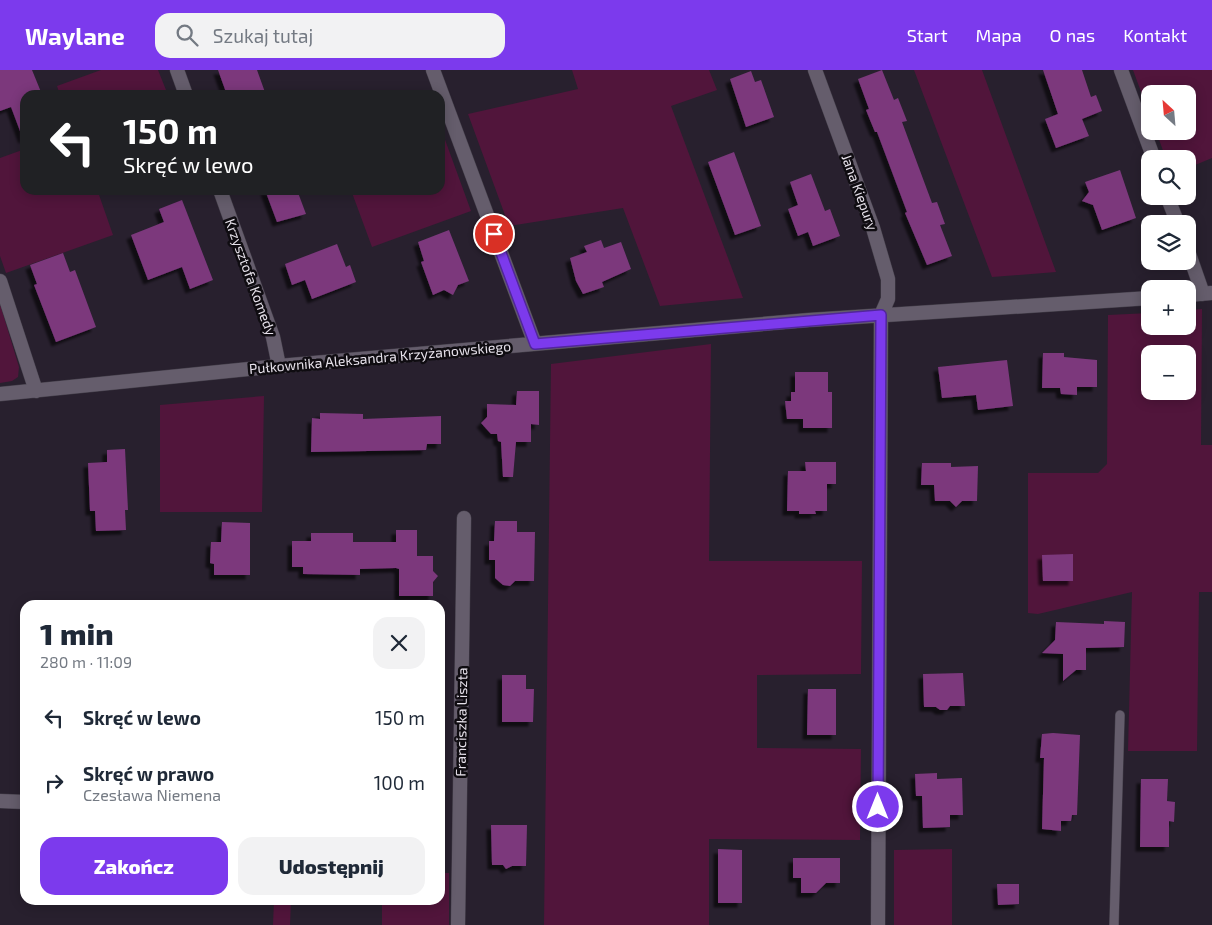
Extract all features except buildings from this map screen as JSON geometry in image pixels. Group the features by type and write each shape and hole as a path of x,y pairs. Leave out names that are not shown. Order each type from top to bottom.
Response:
{"street":[{"path":"177,70 184,90"},
{"path":"433,70 440,90"},
{"name":"Jana Kiepury","path":"815,70 873,228 885,271 888,299 881,315 878,925"},
{"path":"1121,70 1151,150"},
{"path":"445,102 535,344"},
{"name":"Krzysztofa Komedy","path":"222,195 273,337 279,366"},
{"path":"1196,268 1208,294"},
{"path":"0,281 36,391"},
{"name":"Pułkownika Aleksandra Krzyżanowskiego","path":"0,394 279,366 881,315 1141,299"},
{"name":"Franciszka Liszta","path":"458,925 464,518"},
{"path":"0,802 20,802"}],"lane":[{"path":"1114,925 1120,715"}],"shaded area":[{"path":"101,70 158,70 166,90 58,90 57,86"},
{"path":"572,70 709,70 717,90 671,106 743,298 660,306 623,208 509,226 468,114 578,89"},
{"path":"914,70 982,70 1056,272 992,277"},
{"path":"1133,70 1212,70 1212,158 1196,165 1196,150 1163,150 1159,140 1196,140 1196,85 1141,85 1141,92"},
{"path":"445,140 471,211 372,247 353,195 445,195"},
{"path":"20,151 20,195 99,195 113,235 6,273 0,256 0,158"},
{"path":"0,304 19,367 18,377 12,381 0,383"},
{"path":"1196,309 1202,309 1201,445 1212,445 1212,592 1199,592 1197,751 1128,751 1132,592 1038,614 1028,613 1028,473 1098,473 1107,464 1108,315 1141,313 1141,335 1196,335"},
{"path":"711,344 709,561 862,561 861,674 757,675 757,748 861,749 860,840 709,839 709,925 544,925 551,364"},
{"path":"264,396 262,512 160,512 160,405"},
{"path":"952,849 952,925 894,925 894,850"},
{"path":"445,873 449,873 449,925 382,925 382,905 445,905"},
{"path":"274,905 291,905 290,925 273,925"}],"route":[{"path":"494,234 535,344 881,315 878,807"}]}
